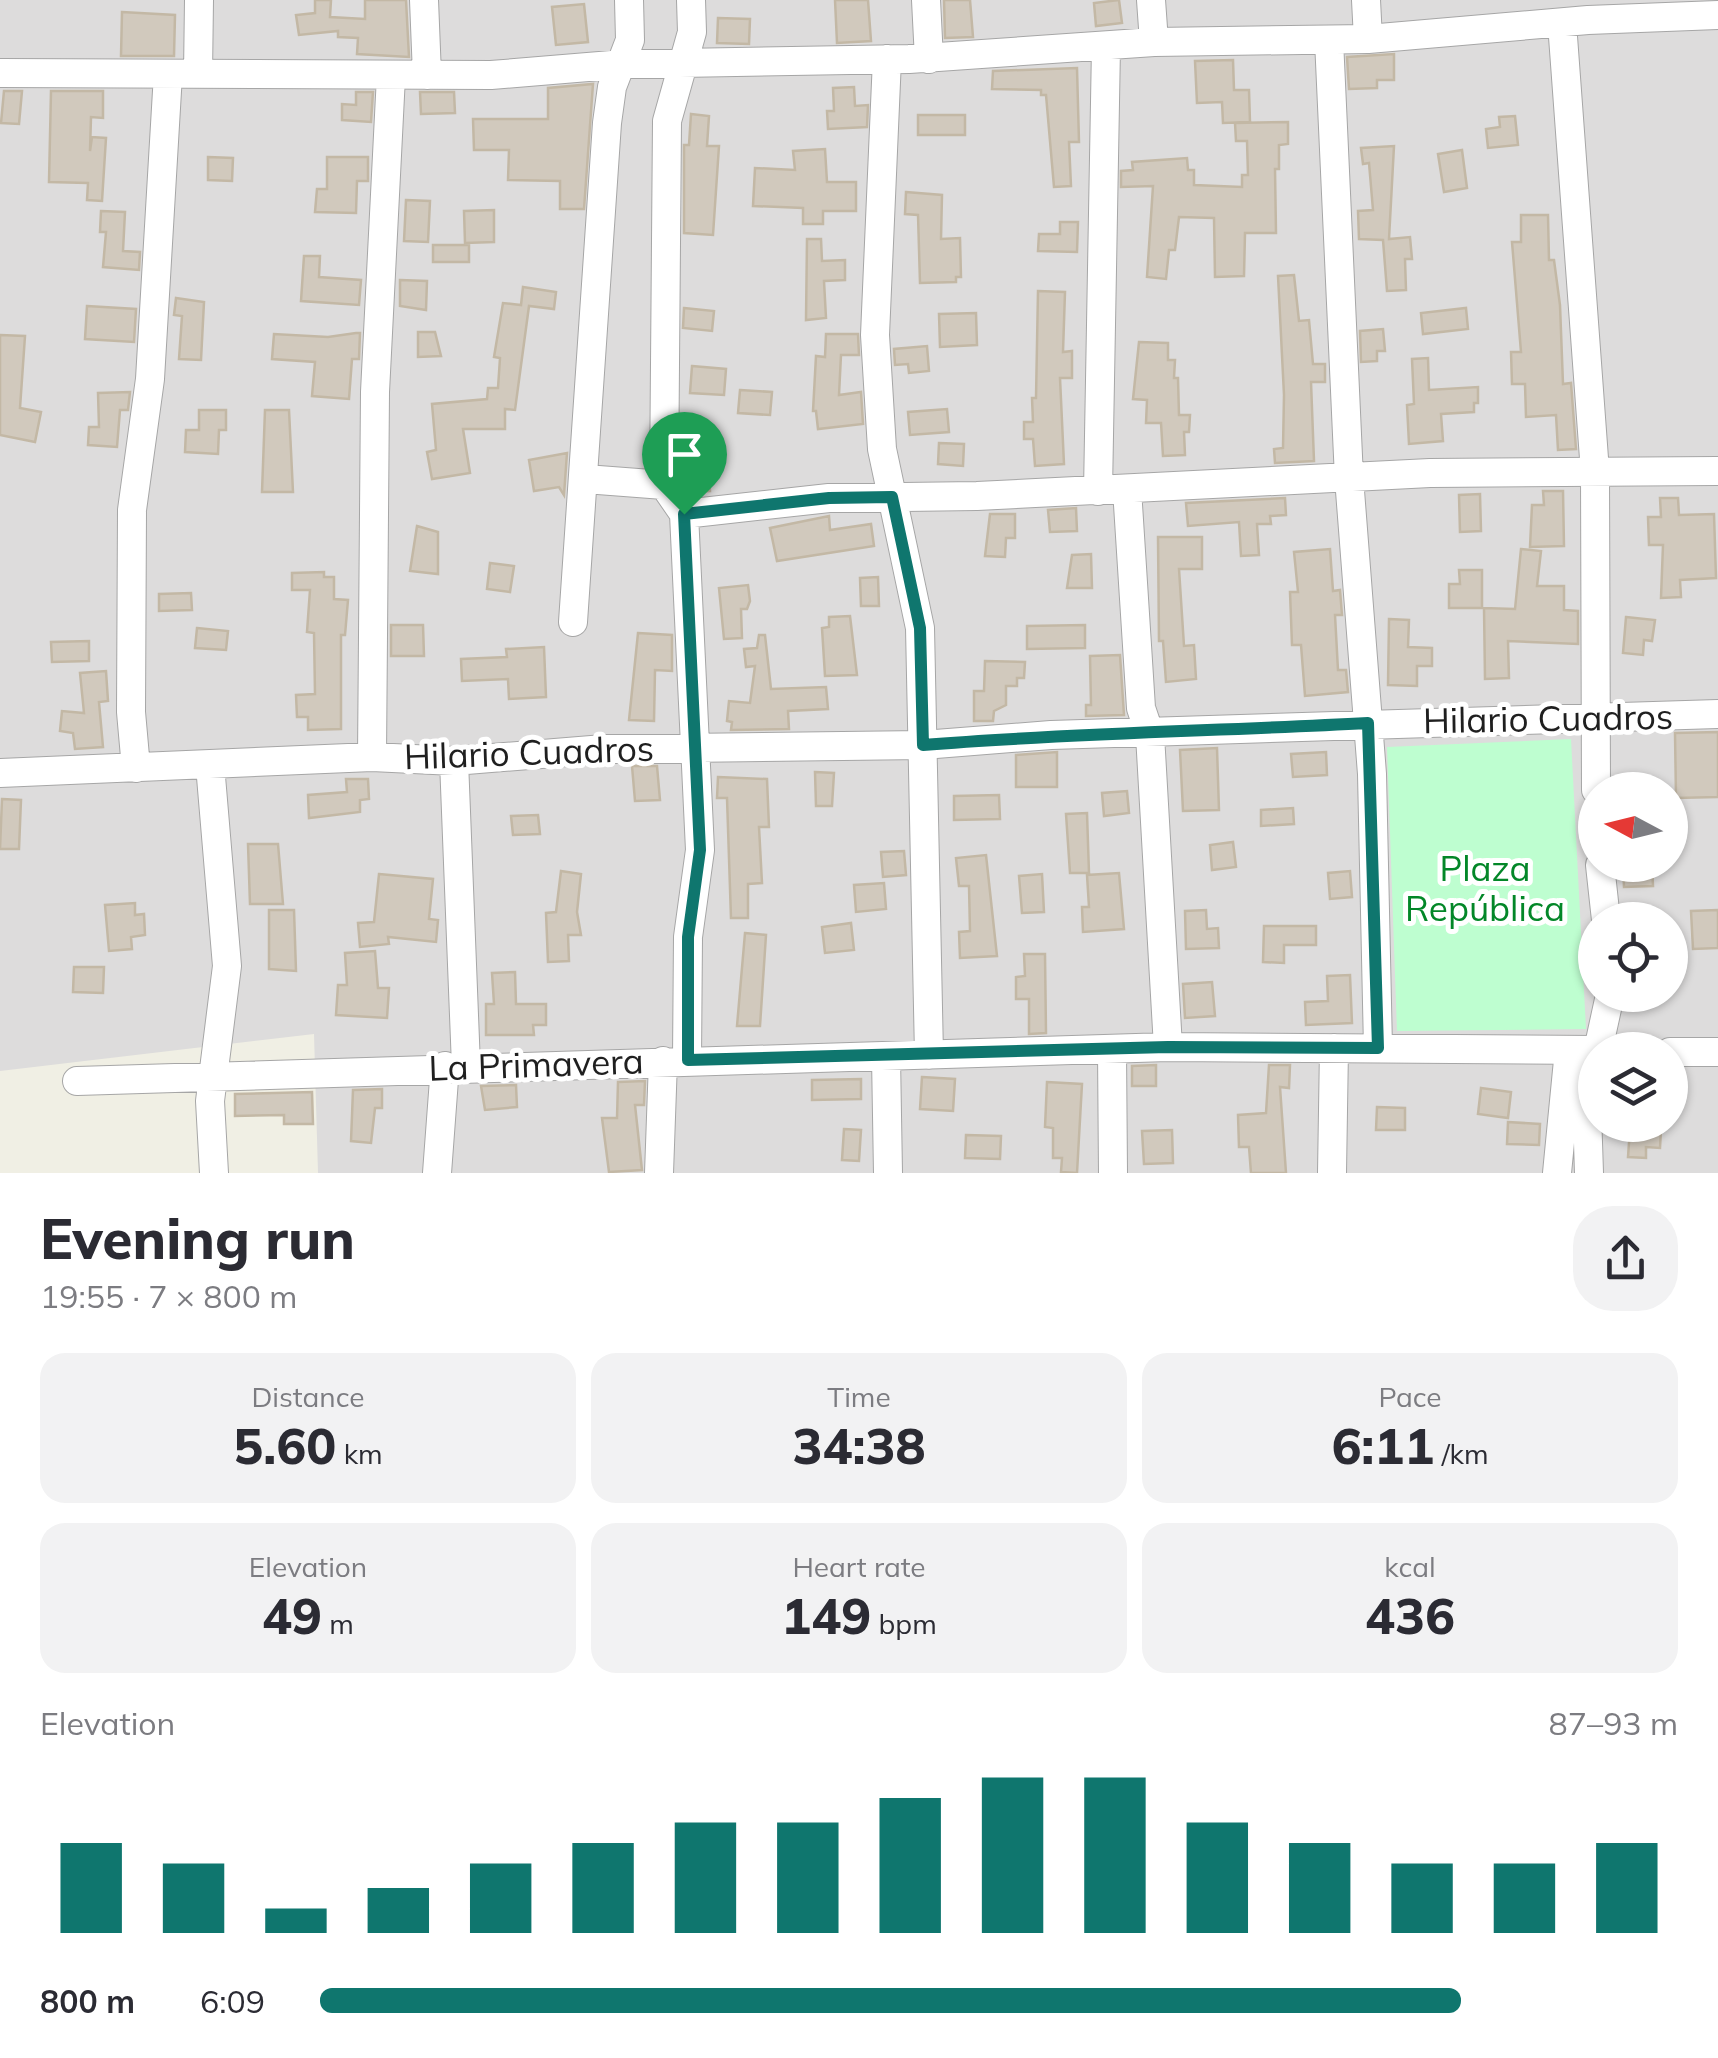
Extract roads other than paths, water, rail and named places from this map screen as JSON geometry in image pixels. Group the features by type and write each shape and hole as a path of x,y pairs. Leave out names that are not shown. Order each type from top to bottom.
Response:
{"street":[{"path":"198,74 199,0"},
{"path":"424,0 427,75"},
{"path":"572,622 607,123 612,87 630,40 629,0"},
{"path":"659,1173 700,850 684,514 664,485 667,121 692,32 691,0"},
{"path":"926,0 929,59"},
{"path":"1151,0 1154,42"},
{"path":"1366,0 1368,39"},
{"path":"1579,14 1595,472 1596,772"},
{"path":"0,73 391,76 585,70 624,64 929,59 1154,42 1368,39 1579,14 1718,14"},
{"path":"1329,40 1348,478 1368,723 1378,1048"},
{"path":"1098,491 1106,47"},
{"path":"886,59 875,336 882,449 920,628 929,1056"},
{"path":"136,768 131,524 150,379 168,74"},
{"path":"372,757 374,392 391,76"},
{"path":"684,514 829,498 1098,491 1348,478 1718,471"},
{"path":"585,478 664,485"},
{"path":"1127,489 1141,708 1150,735 1168,1047"},
{"name":"Hilario Cuadros","path":"0,773 372,757 454,761 697,746 923,745 1051,735 1150,735 1368,723 1718,714"},
{"path":"436,1173 455,1066 454,761"},
{"path":"210,764 227,966 214,1075 214,1173"},
{"name":"La Primavera","path":"78,1081 455,1066 1168,1047 1578,1050"},
{"path":"1332,1173 1334,1048"},
{"path":"1112,1051 1113,1173"},
{"path":"1688,1052 1718,1052"},
{"path":"886,1056 888,1173"},
{"path":"1557,1173 1578,1087"},
{"path":"1588,1142 1590,1173"}],"park label":[{"name":"Plaza República","path":"1485,888"}]}
